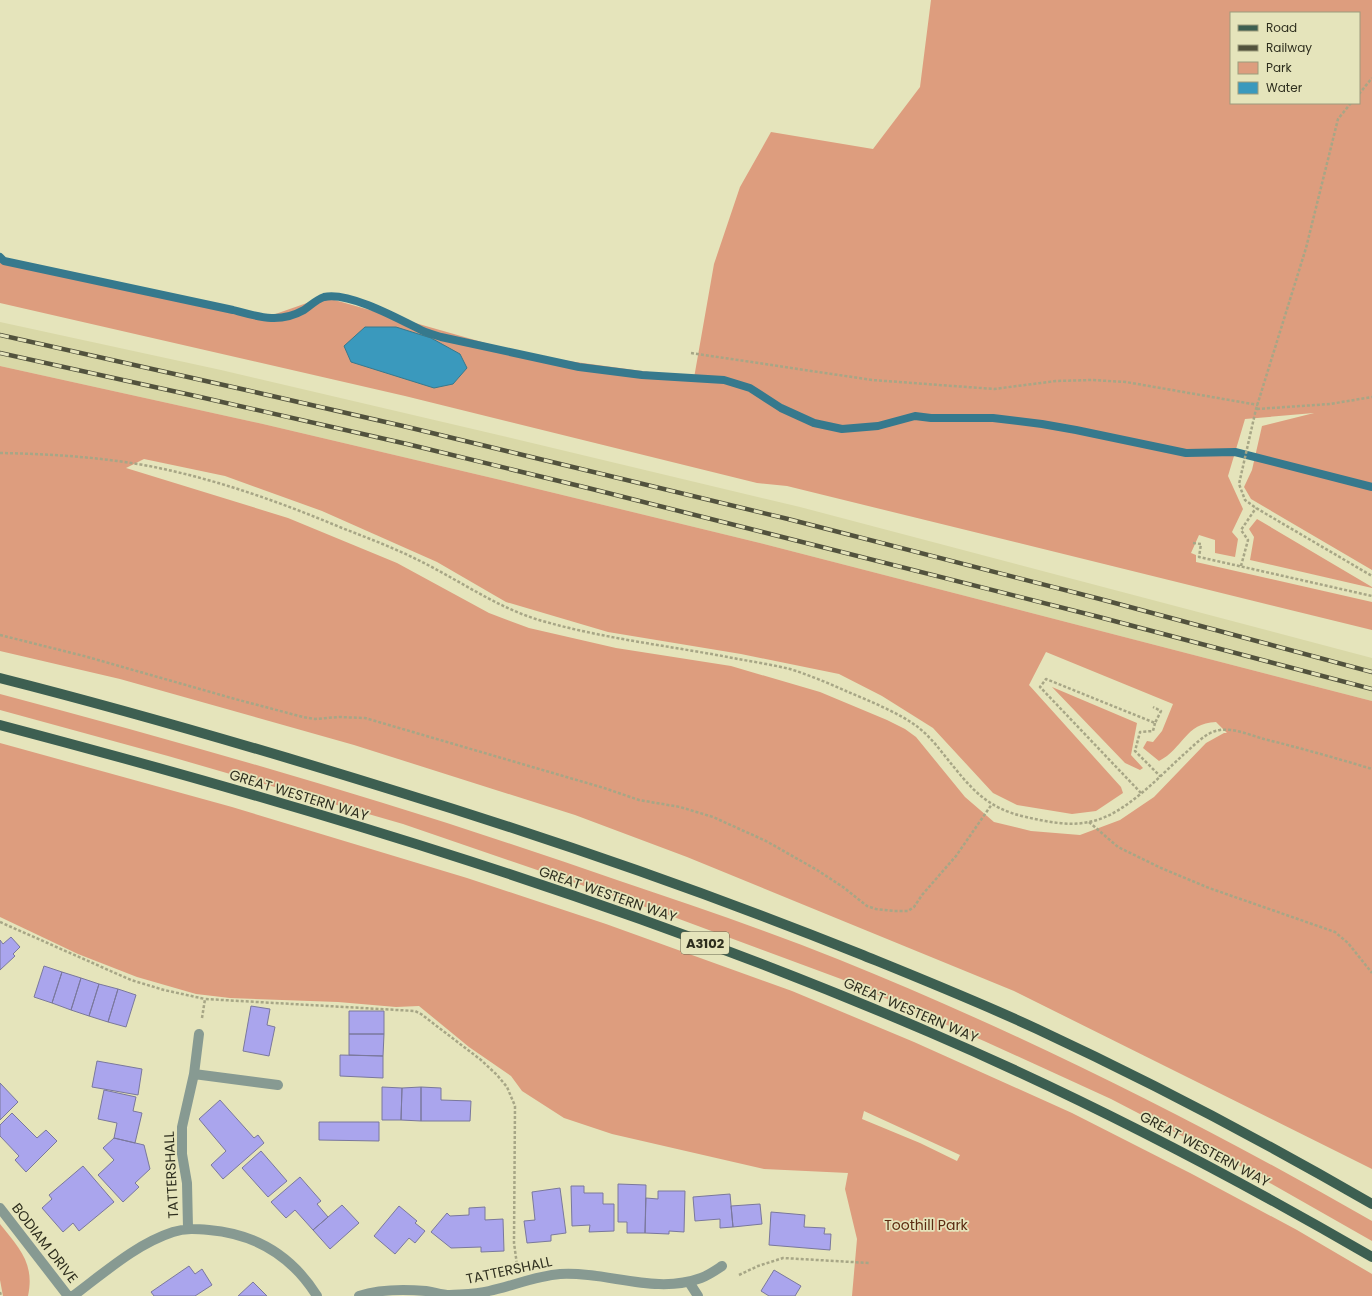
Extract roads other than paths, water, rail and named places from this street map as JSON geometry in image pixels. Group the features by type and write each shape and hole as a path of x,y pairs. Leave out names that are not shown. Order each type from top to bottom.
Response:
{"main road":[{"path":"0,678 121,710 337,773 560,843 733,905 914,976 1036,1029 1104,1061 1218,1119 1372,1204"},
{"name":"GREAT WESTERN WAY","path":"0,725 107,753 416,844 588,901 793,976 931,1033 1134,1127 1278,1204 1372,1257"}],"street":[{"name":"TATTERSHALL","path":"188,1228 187,1182 182,1154 182,1127 194,1074 199,1034"},
{"path":"194,1074 278,1085"},
{"name":"BODIAM DRIVE","path":"0,1208 68,1296"},
{"name":"TATTERSHALL","path":"73,1296 139,1247 158,1238 188,1228 233,1233 253,1239 276,1252 297,1270 317,1296"},
{"name":"TATTERSHALL","path":"359,1296 381,1291 426,1292 447,1295 472,1294 490,1291 538,1277 560,1274 586,1275 633,1282 672,1284 689,1282 703,1277 722,1266"},
{"path":"689,1282 698,1296"}],"water":[{"path":"365,327 396,327 431,338 460,354 467,368 453,384 434,388 351,362 344,346"}],"waterway":[{"path":"0,257 4,261 260,317 286,317 304,310 324,297 334,296 346,298 373,307 423,331 441,337 579,367 642,375 724,380 750,388 781,408 814,423 842,429 878,426 915,416 931,418 993,418 1076,430 1186,453 1235,452 1372,487"}],"railway":[{"path":"0,335 403,426 788,519 1100,599 1372,672"},
{"path":"0,353 407,444 592,489 1099,617 1372,689"}],"park label":[{"name":"Toothill Park","path":"926,1225"}]}
